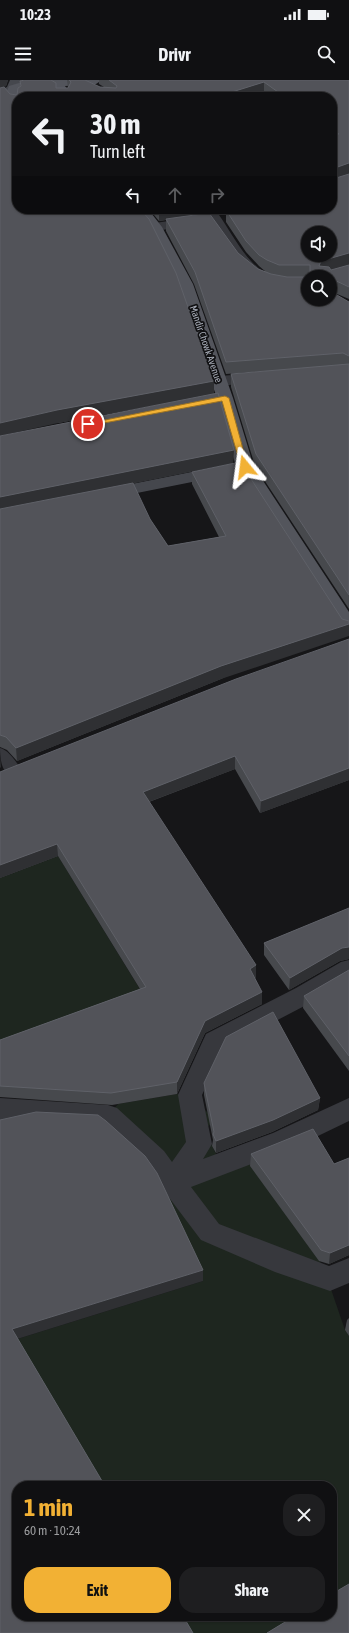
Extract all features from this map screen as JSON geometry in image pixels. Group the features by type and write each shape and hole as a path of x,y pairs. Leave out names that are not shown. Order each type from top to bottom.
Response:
{"main road":[{"path":"0,94 14,84 43,81 94,85"},
{"path":"43,81 58,85 62,92"},
{"path":"73,92 94,85"},
{"path":"0,100 12,101"},
{"name":"Mandir Chowk Avenue","path":"144,214 155,227 185,284 219,381 217,400 245,467 349,627"},
{"path":"92,497 245,467"},
{"path":"7,774 33,763"}],"street":[{"path":"94,85 100,88 100,84 110,80"},
{"path":"155,227 221,217 246,263 259,275 270,281 286,284 301,283"},
{"path":"219,381 273,377"},
{"path":"173,1182 199,1144 190,1095 215,1041 304,995 349,969"},
{"path":"0,1109 108,1116 155,1159 210,1232 285,1263 330,1279 349,1270"},
{"path":"173,1182 282,1141 349,1109"}],"lane":[{"path":"0,753 7,774"}],"shaded area":[{"path":"58,856 146,999 0,1052 0,878"},
{"path":"177,1094 190,1095 216,1121 204,1129 217,1156 241,1147 261,1180 323,1266 345,1330 349,1336 349,1591 337,1599 337,1481 97,1481 14,1340 203,1281 108,1116 118,1104"},
{"path":"181,1621 300,1621 280,1633 188,1633"}],"building":[{"path":"51,80 56,83 56,88 68,88 71,82 69,80 85,80 100,87 116,88 117,86 109,80 349,80 349,163 337,167 337,135 339,134 337,133 337,92 278,92 264,82 232,92 17,92 18,88 21,86 20,81"},
{"path":"4,87 12,94 12,214 144,214 149,219 176,273 214,381 57,410 0,423 0,88"},
{"path":"349,174 349,253 337,256 337,226 301,226 301,262 321,262 319,266 329,267 331,270 310,270 310,265 279,265 259,255 246,241 229,214 337,214 337,178"},
{"path":"210,214 238,253 258,269 271,274 287,277 301,277 301,306 337,306 337,295 349,302 349,356 343,353 226,362 195,272 166,219"},
{"path":"349,265 349,287 337,281 337,270 331,270"},
{"path":"349,364 349,595 256,454 231,374"},
{"path":"218,393 234,450 0,497 0,436"},
{"path":"240,462 342,619 349,621 349,624 221,666 16,748 6,737 0,735 0,509 133,483 150,519 168,546 226,536 192,472"},
{"path":"349,639 349,768 261,801 235,756 143,792 256,965 250,969 262,992 205,1021 177,1082 111,1093 0,1086 0,1040 146,987 57,844 0,865 0,772 236,679"},
{"path":"349,908 349,947 342,948 290,978 264,943"},
{"path":"349,970 349,1056 304,996"},
{"path":"273,1012 320,1098 273,1120 216,1141 213,1134 214,1132 204,1083 226,1037"},
{"path":"36,1112 98,1115 145,1156 157,1173 203,1270 12,1329 102,1481 12,1481 12,1621 186,1621 193,1633 0,1633 0,1120"},
{"path":"313,1129 334,1164 349,1158 349,1245 330,1253 321,1250 251,1154"},
{"path":"349,1584 349,1633 267,1633 287,1621 337,1621 337,1591"}],"route":[{"path":"88,424 225,398 245,467"}]}
